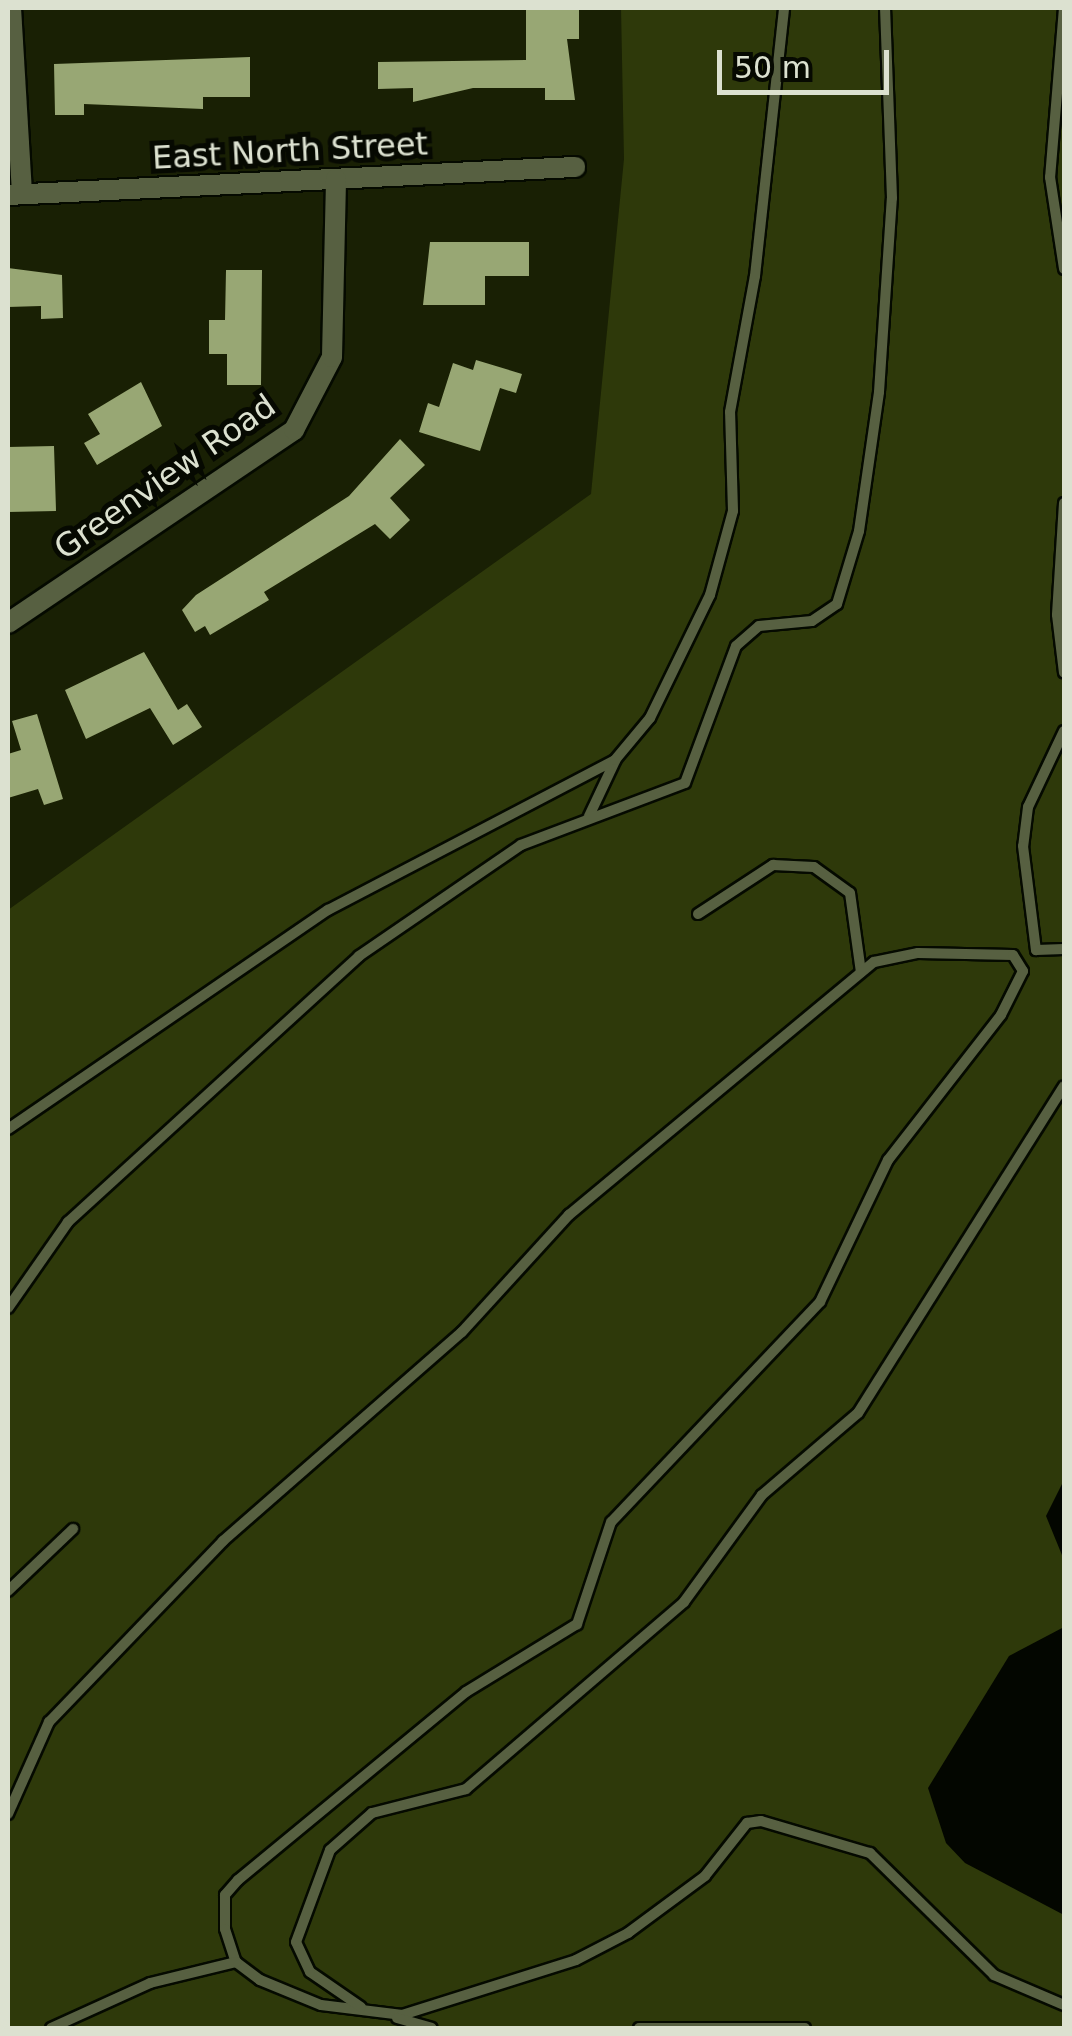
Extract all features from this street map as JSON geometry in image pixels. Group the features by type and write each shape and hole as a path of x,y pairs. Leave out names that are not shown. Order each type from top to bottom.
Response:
{"street":[{"path":"11,8 15,195"},
{"name":"East North Street","path":"15,195 576,168"},
{"name":"Greenview Road","path":"8,623 294,430 332,356 336,180"}],"lane":[{"path":"589,816 616,760 674,678 730,522 730,412 756,276 784,8"},
{"path":"8,1308 68,1222 359,956 499,857 589,816 685,783 736,646 759,626 812,621 842,589 879,392 892,198 886,8"},
{"path":"1064,8 1050,177 1064,269"},
{"path":"1064,503 1056,615 1064,673"},
{"path":"1036,950 1024,830 1064,731"},
{"path":"8,1128 328,910 616,760"},
{"path":"698,914 772,865 814,867 850,893 860,972"},
{"path":"236,1962 226,1894 466,1692 577,1624 611,1522 820,1302 888,1160 990,1033 1020,963 1036,950 1064,949"},
{"path":"8,1814 49,1722 202,1562 462,1332 560,1223 860,972 918,953 999,954 1020,963"},
{"path":"432,2028 379,2012 336,1993 300,1957 298,1924 330,1850 372,1813 466,1789 684,1602 762,1495 858,1413 1064,1086"},
{"path":"8,1592 73,1529"},
{"path":"51,2028 150,1983 236,1962 322,2005 379,2012 428,2009 576,1960 667,1906 706,1876 736,1833 762,1822 870,1853 994,1975 1064,2005"},
{"path":"639,2028 805,2028"}],"green space":[{"path":"621,8 1064,8 1064,2028 8,2028 8,910 591,494 624,159"}],"shaded area":[{"path":"1064,1480 1064,1560 1046,1516"},
{"path":"1064,1627 1064,1915 965,1863 946,1843 928,1788 1009,1656"}],"building":[{"path":"526,8 579,8 579,39 567,39 575,100 545,100 545,88 473,88 413,102 413,88 378,89 378,62 526,60"},
{"path":"250,57 250,97 203,97 203,109 84,104 84,115 55,115 54,64"},
{"path":"430,242 529,242 529,276 485,276 485,305 423,305"},
{"path":"8,268 62,275 63,318 41,319 41,306 8,307"},
{"path":"226,270 262,270 261,385 227,385 227,354 209,354 209,320 225,320"},
{"path":"476,360 522,374 516,393 500,388 480,451 419,432 428,403 439,407 453,363 473,370"},
{"path":"141,382 162,426 97,465 84,443 100,434 88,414"},
{"path":"400,439 425,465 390,498 410,520 390,539 375,524 264,592 269,600 210,635 205,626 195,632 182,610 196,595 349,496"},
{"path":"54,446 56,511 8,512 8,447"},
{"path":"144,652 178,710 187,704 202,727 173,745 150,708 86,739 65,690"},
{"path":"37,714 63,799 44,805 38,789 8,798 8,754 21,750 12,721"}]}
